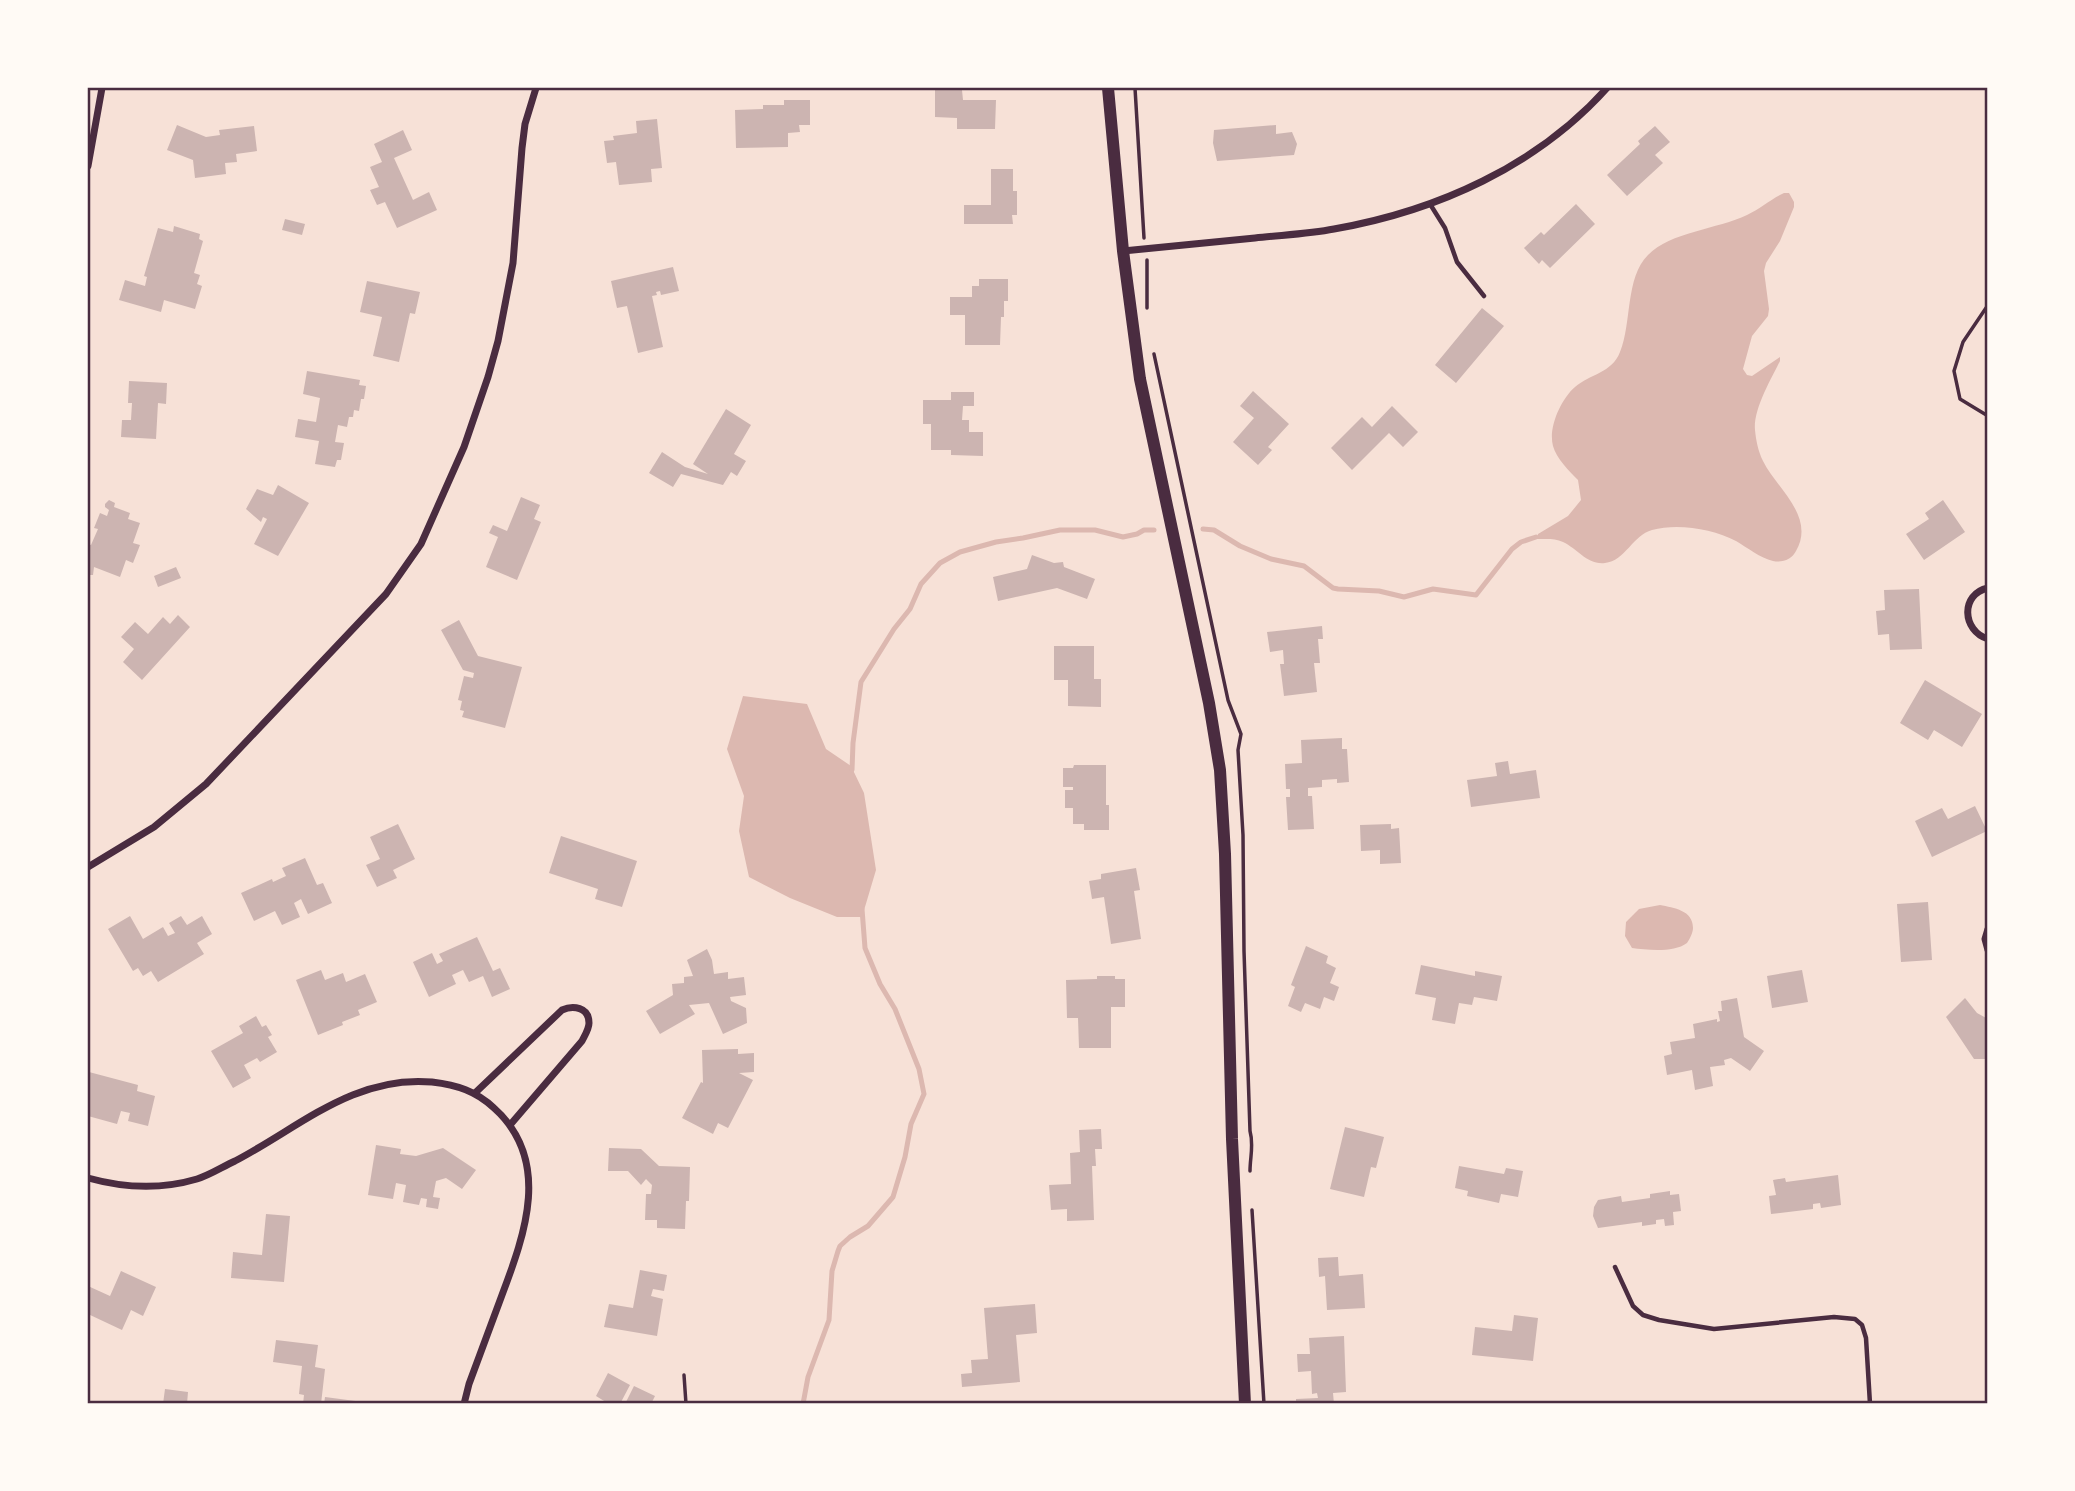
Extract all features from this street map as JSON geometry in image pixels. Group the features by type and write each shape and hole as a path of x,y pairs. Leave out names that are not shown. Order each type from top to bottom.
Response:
{"street":[{"path":"88,166 102,88"},
{"path":"88,867 154,827 206,784 386,594 402,575 421,544 464,447 498,341 513,263 522,148 536,88"},
{"path":"1108,88 1123,251 1140,379 1211,713 1220,770 1244,1404"},
{"path":"1123,251 1325,231 1396,215 1430,204 1488,179 1535,150 1577,119 1607,88"},
{"path":"1987,588 1974,595 1966,614 1976,634 1987,639"},
{"path":"1987,929 1987,950"},
{"path":"475,1093 562,1010 572,1006 580,1009 587,1016 589,1026 582,1041 510,1125"},
{"path":"88,1178 147,1188 199,1178 252,1152 337,1102 374,1087 418,1081 463,1087 475,1093 497,1110 510,1125 526,1163 529,1198 521,1242 464,1404"}],"lane":[{"path":"1430,204 1445,228 1457,262 1483,296"},
{"path":"1615,1267 1633,1306 1643,1315 1659,1320 1714,1329 1834,1317 1855,1319 1862,1325 1866,1338 1870,1404"}],"path":[{"path":"1135,88 1143,233"},
{"path":"1987,305 1963,342 1954,372 1960,399 1987,416"},
{"path":"684,1375 686,1404"}],"shaded area":[{"path":"1784,193 1789,193 1794,207 1780,241 1766,263 1764,271 1768,316 1752,336 1743,369 1747,375 1752,376 1780,357 1760,404 1755,430 1763,461 1798,514 1801,538 1794,554 1784,561 1773,561 1717,533 1673,527 1645,533 1618,558 1599,563 1560,541 1537,539 1538,534 1568,516 1581,500 1578,480 1560,460 1553,446 1554,423 1570,392 1612,365 1620,352 1632,288 1648,255 1657,247 1681,236 1747,215"},
{"path":"743,696 807,704 826,749 851,766 864,793 876,870 862,917 837,917 790,898 749,877 739,831 744,796 727,749"},
{"path":"1660,905 1682,911 1690,917 1693,928 1687,943 1668,950 1632,948 1625,936 1626,922 1639,909"}],"building":[{"path":"935,90 962,90 963,100 996,100 995,129 957,129 957,118 935,117"},
{"path":"784,100 810,100 810,125 799,125 800,132 788,133 788,147 736,148 735,110 763,109 763,105 784,105"},
{"path":"657,119 662,168 651,169 652,182 619,185 616,162 607,163 604,141 614,140 613,136 637,133 636,121"},
{"path":"177,125 206,137 220,135 219,130 254,126 257,151 236,154 237,162 225,163 226,174 195,178 193,160 167,150"},
{"path":"1276,125 1276,134 1292,132 1297,144 1294,155 1217,161 1213,143 1214,130"},
{"path":"1655,126 1670,142 1655,155 1663,163 1627,196 1607,175"},
{"path":"403,130 412,150 394,158 413,200 429,192 437,210 397,228 385,202 377,205 370,190 379,187 370,167 382,162 374,144"},
{"path":"991,169 1013,169 1017,215 1012,215 1013,224 964,224 964,205 991,205"},
{"path":"1576,204 1595,224 1550,268 1542,260 1539,264 1524,248 1541,232 1544,235"},
{"path":"285,219 305,224 302,235 282,230"},
{"path":"174,226 200,234 199,239 203,241 194,273 200,275 197,284 202,286 195,309 164,300 161,312 119,300 125,280 145,286 147,277 144,276 158,228 173,232"},
{"path":"673,267 679,291 661,295 660,291 652,296 663,347 638,353 627,306 617,308 611,281"},
{"path":"979,279 1008,279 1008,301 1004,301 1004,317 1001,317 1000,345 965,345 965,315 950,315 950,297 972,297 972,286 979,286"},
{"path":"367,281 420,292 415,314 410,313 399,362 373,356 382,317 360,312"},
{"path":"1482,308 1504,326 1456,383 1435,365"},
{"path":"307,371 360,380 359,385 366,386 359,411 354,410 347,427 338,425 335,442 344,443 341,460 337,460 335,467 315,464 319,441 295,437 298,419 316,422 320,398 303,394"},
{"path":"129,381 167,383 166,404 158,403 156,439 121,437 122,420 131,420 132,403 128,403"},
{"path":"1253,391 1289,424 1268,447 1272,450 1258,465 1233,442 1254,418 1240,406"},
{"path":"951,392 974,392 974,406 963,406 962,420 969,420 969,432 983,432 983,456 951,455 951,450 931,450 931,424 923,424 923,400 951,400"},
{"path":"1392,406 1418,432 1403,447 1389,433 1352,470 1331,448 1362,417 1372,427"},
{"path":"726,409 751,425 734,454 746,461 737,476 731,472 723,485 681,474 673,487 649,473 662,452 685,467 708,474 693,464"},
{"path":"278,485 309,503 278,556 254,544 267,519 263,517 261,522 246,509 257,489 273,495"},
{"path":"521,497 540,505 534,519 541,522 517,580 486,567 498,537 489,533 493,525 507,531"},
{"path":"109,500 115,503 114,507 130,513 128,519 140,523 133,543 140,545 133,563 126,560 120,577 94,567 93,575 88,575 88,544 91,545 98,529 94,528 100,513 107,516 109,510 105,504"},
{"path":"1943,500 1965,532 1924,560 1906,534 1929,519 1925,513"},
{"path":"1032,555 1054,563 1063,562 1064,567 1095,579 1087,599 1057,588 998,601 993,577 1027,569"},
{"path":"176,567 181,578 158,587 154,576"},
{"path":"1919,589 1922,649 1890,650 1889,634 1878,635 1876,611 1885,610 1884,590"},
{"path":"178,615 190,627 142,680 123,662 134,649 121,637 135,622 148,634 163,617 170,624"},
{"path":"459,620 478,656 522,667 505,728 462,717 462,701 458,700 464,676 473,678 474,673 463,670 441,630"},
{"path":"1322,626 1323,639 1318,639 1320,663 1314,663 1317,692 1284,696 1280,664 1284,664 1283,650 1270,652 1267,632"},
{"path":"1054,646 1094,646 1094,679 1101,679 1101,707 1068,706 1068,680 1054,680"},
{"path":"1925,680 1982,714 1962,747 1934,730 1928,740 1900,723"},
{"path":"1342,738 1342,749 1347,749 1349,782 1337,783 1337,779 1322,780 1322,787 1308,788 1308,796 1312,796 1314,829 1288,830 1286,797 1290,797 1290,789 1286,789 1285,764 1302,763 1301,740"},
{"path":"1508,761 1510,774 1536,770 1540,798 1471,807 1467,780 1497,776 1495,763"},
{"path":"1074,765 1106,765 1109,830 1084,830 1084,824 1073,824 1073,808 1065,808 1065,790 1073,790 1073,787 1063,787 1063,768 1073,768"},
{"path":"1975,806 1987,831 1932,857 1915,821 1942,808 1948,819"},
{"path":"398,824 415,859 393,870 397,878 377,887 366,865 380,859 370,837"},
{"path":"1391,824 1391,829 1399,828 1401,863 1380,864 1380,850 1361,851 1360,825"},
{"path":"561,836 637,861 622,907 595,899 598,889 549,873"},
{"path":"305,858 317,885 323,883 332,903 308,914 301,899 294,903 300,917 282,925 275,911 254,921 241,893 272,879 273,882 286,876 282,868"},
{"path":"1136,868 1140,890 1134,891 1141,939 1111,944 1104,897 1092,899 1089,881 1101,879 1101,874"},
{"path":"1928,902 1932,960 1901,962 1897,904"},
{"path":"130,916 143,939 163,927 168,936 175,933 169,923 181,916 187,925 202,916 212,934 197,943 204,954 158,982 151,971 143,976 138,968 133,971 108,929"},
{"path":"477,937 493,971 500,968 510,989 492,997 483,976 469,982 463,970 452,975 456,984 429,997 413,962 432,953 437,964 443,961 439,954"},
{"path":"1306,946 1328,956 1326,963 1336,968 1330,983 1339,987 1334,1001 1324,997 1320,1009 1305,1003 1301,1012 1288,1006 1295,987 1291,985"},
{"path":"707,949 714,974 728,972 728,979 744,977 746,995 730,997 731,1001 746,1008 747,1023 723,1034 709,1003 689,1005 695,1014 660,1034 646,1011 673,995 672,984 684,983 684,977 693,976 687,960"},
{"path":"1421,965 1475,976 1475,971 1502,976 1497,1001 1474,997 1472,1005 1459,1003 1455,1024 1432,1020 1436,998 1415,994"},
{"path":"321,970 325,980 343,973 346,982 365,974 377,1002 358,1010 360,1015 342,1022 343,1025 318,1035 296,980"},
{"path":"1802,970 1808,1002 1772,1008 1767,976"},
{"path":"1097,976 1125,979 1125,1007 1111,1007 1111,1048 1079,1048 1078,1018 1067,1018 1066,980 1097,979"},
{"path":"1737,998 1744,1037 1764,1051 1750,1071 1731,1058 1724,1060 1725,1065 1710,1067 1713,1086 1695,1090 1692,1070 1667,1075 1664,1056 1672,1054 1670,1042 1695,1038 1693,1024 1717,1019 1717,1022 1720,1021 1718,1011 1722,1011 1721,1001"},
{"path":"1965,998 1977,1013 1988,1019 1988,1059 1974,1059 1946,1017"},
{"path":"256,1016 262,1027 266,1025 272,1035 268,1037 277,1052 260,1062 257,1058 244,1065 251,1078 233,1088 211,1051 243,1033 239,1026"},
{"path":"738,1049 738,1054 754,1053 754,1072 739,1073 753,1080 728,1128 718,1123 713,1134 682,1118 701,1082 703,1083 702,1050"},
{"path":"89,1072 138,1085 137,1091 155,1096 148,1126 128,1121 130,1113 121,1111 117,1124 88,1116"},
{"path":"1345,1127 1384,1137 1376,1168 1371,1167 1364,1197 1330,1189"},
{"path":"1101,1129 1102,1149 1095,1149 1096,1166 1092,1166 1094,1220 1067,1221 1067,1209 1051,1210 1049,1185 1071,1184 1070,1153 1080,1152 1079,1130"},
{"path":"376,1145 401,1149 400,1154 416,1156 443,1148 476,1170 462,1189 446,1178 436,1181 433,1197 440,1198 438,1209 426,1207 427,1199 421,1198 419,1205 403,1202 406,1185 396,1183 393,1199 368,1195"},
{"path":"609,1148 641,1149 659,1166 690,1167 685,1229 657,1228 657,1220 645,1220 646,1194 651,1194 652,1185 646,1179 641,1185 628,1171 608,1171"},
{"path":"1459,1166 1504,1174 1506,1168 1523,1171 1518,1197 1501,1194 1499,1203 1467,1196 1468,1191 1455,1188"},
{"path":"1838,1175 1841,1205 1821,1208 1820,1203 1813,1204 1813,1209 1771,1214 1769,1196 1776,1195 1773,1180 1785,1178 1786,1182"},
{"path":"1670,1191 1670,1195 1679,1194 1681,1211 1673,1212 1674,1225 1665,1226 1664,1219 1656,1220 1656,1224 1642,1226 1642,1222 1598,1228 1593,1216 1598,1200 1621,1196 1622,1202 1650,1198 1650,1194"},
{"path":"266,1214 290,1216 284,1282 231,1278 233,1252 262,1255"},
{"path":"1338,1257 1339,1276 1363,1274 1365,1308 1327,1310 1325,1276 1319,1277 1318,1258"},
{"path":"640,1270 667,1275 664,1291 653,1289 651,1296 663,1299 657,1336 604,1327 609,1304 633,1308"},
{"path":"121,1271 156,1287 143,1316 131,1310 122,1330 88,1314 88,1286 110,1296"},
{"path":"1035,1304 1037,1333 1016,1335 1020,1382 962,1387 961,1374 972,1373 971,1360 988,1359 984,1308"},
{"path":"1514,1315 1538,1318 1533,1361 1472,1355 1475,1327 1512,1331"},
{"path":"1344,1336 1346,1392 1333,1393 1334,1404 1296,1404 1296,1399 1318,1398 1317,1393 1312,1394 1311,1371 1298,1372 1297,1354 1310,1354 1309,1338"},
{"path":"276,1340 318,1345 315,1367 325,1369 321,1404 303,1404 304,1395 299,1394 302,1366 273,1362"},
{"path":"608,1373 630,1385 620,1404 609,1404 596,1396"},
{"path":"634,1386 655,1396 651,1404 625,1404"},
{"path":"165,1389 188,1392 187,1404 163,1404"},
{"path":"325,1397 363,1402 363,1404 324,1404"}],"waterway":[{"path":"1203,529 1214,530 1240,546 1271,559 1304,566 1333,588 1379,591 1404,597 1433,589 1476,595 1512,549 1521,542 1536,537"},
{"path":"852,770 861,682 894,629 910,609 921,584 940,563 960,552 996,542 1060,530 1095,530 1123,537 1144,530 1154,530"},
{"path":"803,1404 808,1377 829,1320 832,1271 838,1251 850,1237 868,1226 893,1197 911,1124 924,1094 919,1069 895,1009 880,984 865,948 862,909"}]}
